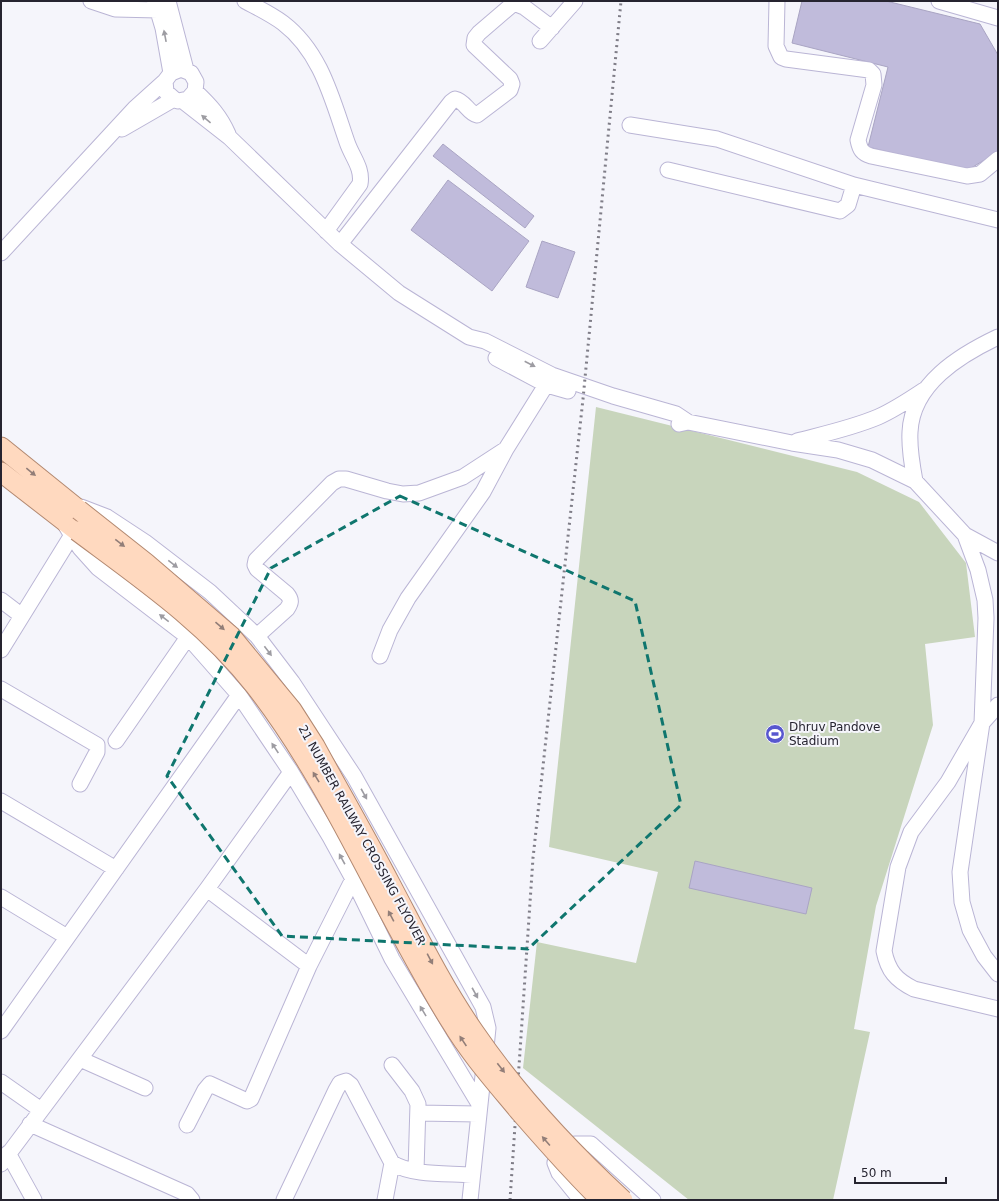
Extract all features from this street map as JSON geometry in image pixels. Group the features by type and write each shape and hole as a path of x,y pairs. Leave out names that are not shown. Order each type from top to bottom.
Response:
{"main road":[{"path":"1,447 72,519"},
{"path":"1,472 72,519"},
{"name":"21 NUMBER RAILWAY CROSSING FLYOVER","path":"72,519 190,618 222,648 255,686 282,724 321,785 428,985 451,1024 471,1053 506,1095 571,1171 601,1200"},
{"name":"21 NUMBER RAILWAY CROSSING FLYOVER","path":"72,519 146,563 231,636 268,678 292,710 315,746 439,976 475,1033 503,1071 535,1108 574,1152 623,1200"}],"street":[{"path":"91,1 115,9 160,4"},
{"path":"246,1 283,23 308,50 324,76 348,148 360,170 362,176 360,184 326,231"},
{"path":"540,41 575,1"},
{"path":"777,1 776,46 781,57 786,60 870,70 873,74 874,85 858,140 859,148 863,153 966,176 980,174 998,159"},
{"path":"939,1 998,18"},
{"path":"340,244 451,102 455,99 459,100 473,114 477,115 510,90 512,84 510,79 474,45 473,42 479,33 514,3 524,7 552,28"},
{"path":"110,136 184,97 196,87 194,77 186,70 160,4"},
{"path":"160,4 168,77 166,92 184,97 219,115 230,137 340,244 399,293 469,337 475,346 482,351 549,380 673,423 688,422 792,443 854,453 872,460 915,481 964,535 998,553"},
{"path":"1,253 135,108 176,70 186,70"},
{"path":"630,125 723,140 854,185 998,220"},
{"path":"668,170 840,211 848,205 854,185"},
{"path":"792,443 855,425 900,406 926,389 952,362 998,337"},
{"path":"380,656 390,630 408,598 483,492 506,449 549,380"},
{"path":"915,481 910,452 910,430 914,412 926,389"},
{"path":"257,636 287,609 291,599 288,594 257,569 255,564 256,560 332,483 339,478 403,494 419,493 463,477 506,449"},
{"path":"72,519 107,517 129,530 210,592 257,636 292,682 483,1007 488,1028 470,1200"},
{"path":"1,650 22,616 72,519"},
{"path":"72,519 80,548 98,568 188,637 239,695 291,772 313,799 392,959 479,1109"},
{"path":"964,535 978,570 985,600 986,618 982,723 960,872 962,902 970,930 984,956 998,974"},
{"path":"1,600 22,616"},
{"path":"116,741 188,637"},
{"path":"1,689 97,745 97,752 80,784"},
{"path":"1,1031 239,695"},
{"path":"998,705 982,723 948,782 911,832 898,867 884,951 886,963 892,974 903,984 914,989 998,1008"},
{"path":"34,1200 4,1158 207,890 291,772"},
{"path":"1,801 116,868"},
{"path":"187,1125 208,1085 214,1085 248,1101 251,1099 309,966 353,879"},
{"path":"207,890 309,966"},
{"path":"1,897 67,937"},
{"path":"80,1059 145,1088"},
{"path":"392,1065 412,1091 418,1104 416,1171"},
{"path":"284,1200 336,1090 340,1083 346,1081 351,1085 392,1163 400,1168 416,1171 472,1175"},
{"path":"1,1082 41,1110"},
{"path":"418,1113 479,1109"},
{"path":"30,1124 187,1194 192,1200"},
{"path":"581,1200 559,1174 555,1163 575,1144 591,1144 653,1200"},
{"path":"385,1200 392,1163"}],"highlighted area":[{"path":"400,496 635,601 681,805 528,949 282,936 167,776 271,568"}],"green space":[{"path":"596,407 857,472 919,502 966,563 975,637 925,644 933,725 876,906 854,1029 870,1032 833,1200 689,1200 523,1068 537,942 636,963 658,872 549,847"}],"building":[{"path":"802,1 886,1 980,24 998,55 998,152 966,171 868,147 888,67 792,43"},
{"path":"443,144 534,216 525,228 433,156"},
{"path":"448,180 529,241 492,291 411,230"},
{"path":"542,241 575,252 558,298 526,287"},
{"path":"695,861 812,888 806,914 689,888"}],"railway":[{"path":"510,1200 533,858 583,399 621,1"}],"place":[{"name":"Dhruv Pandove Stadium","path":"775,734"}]}
